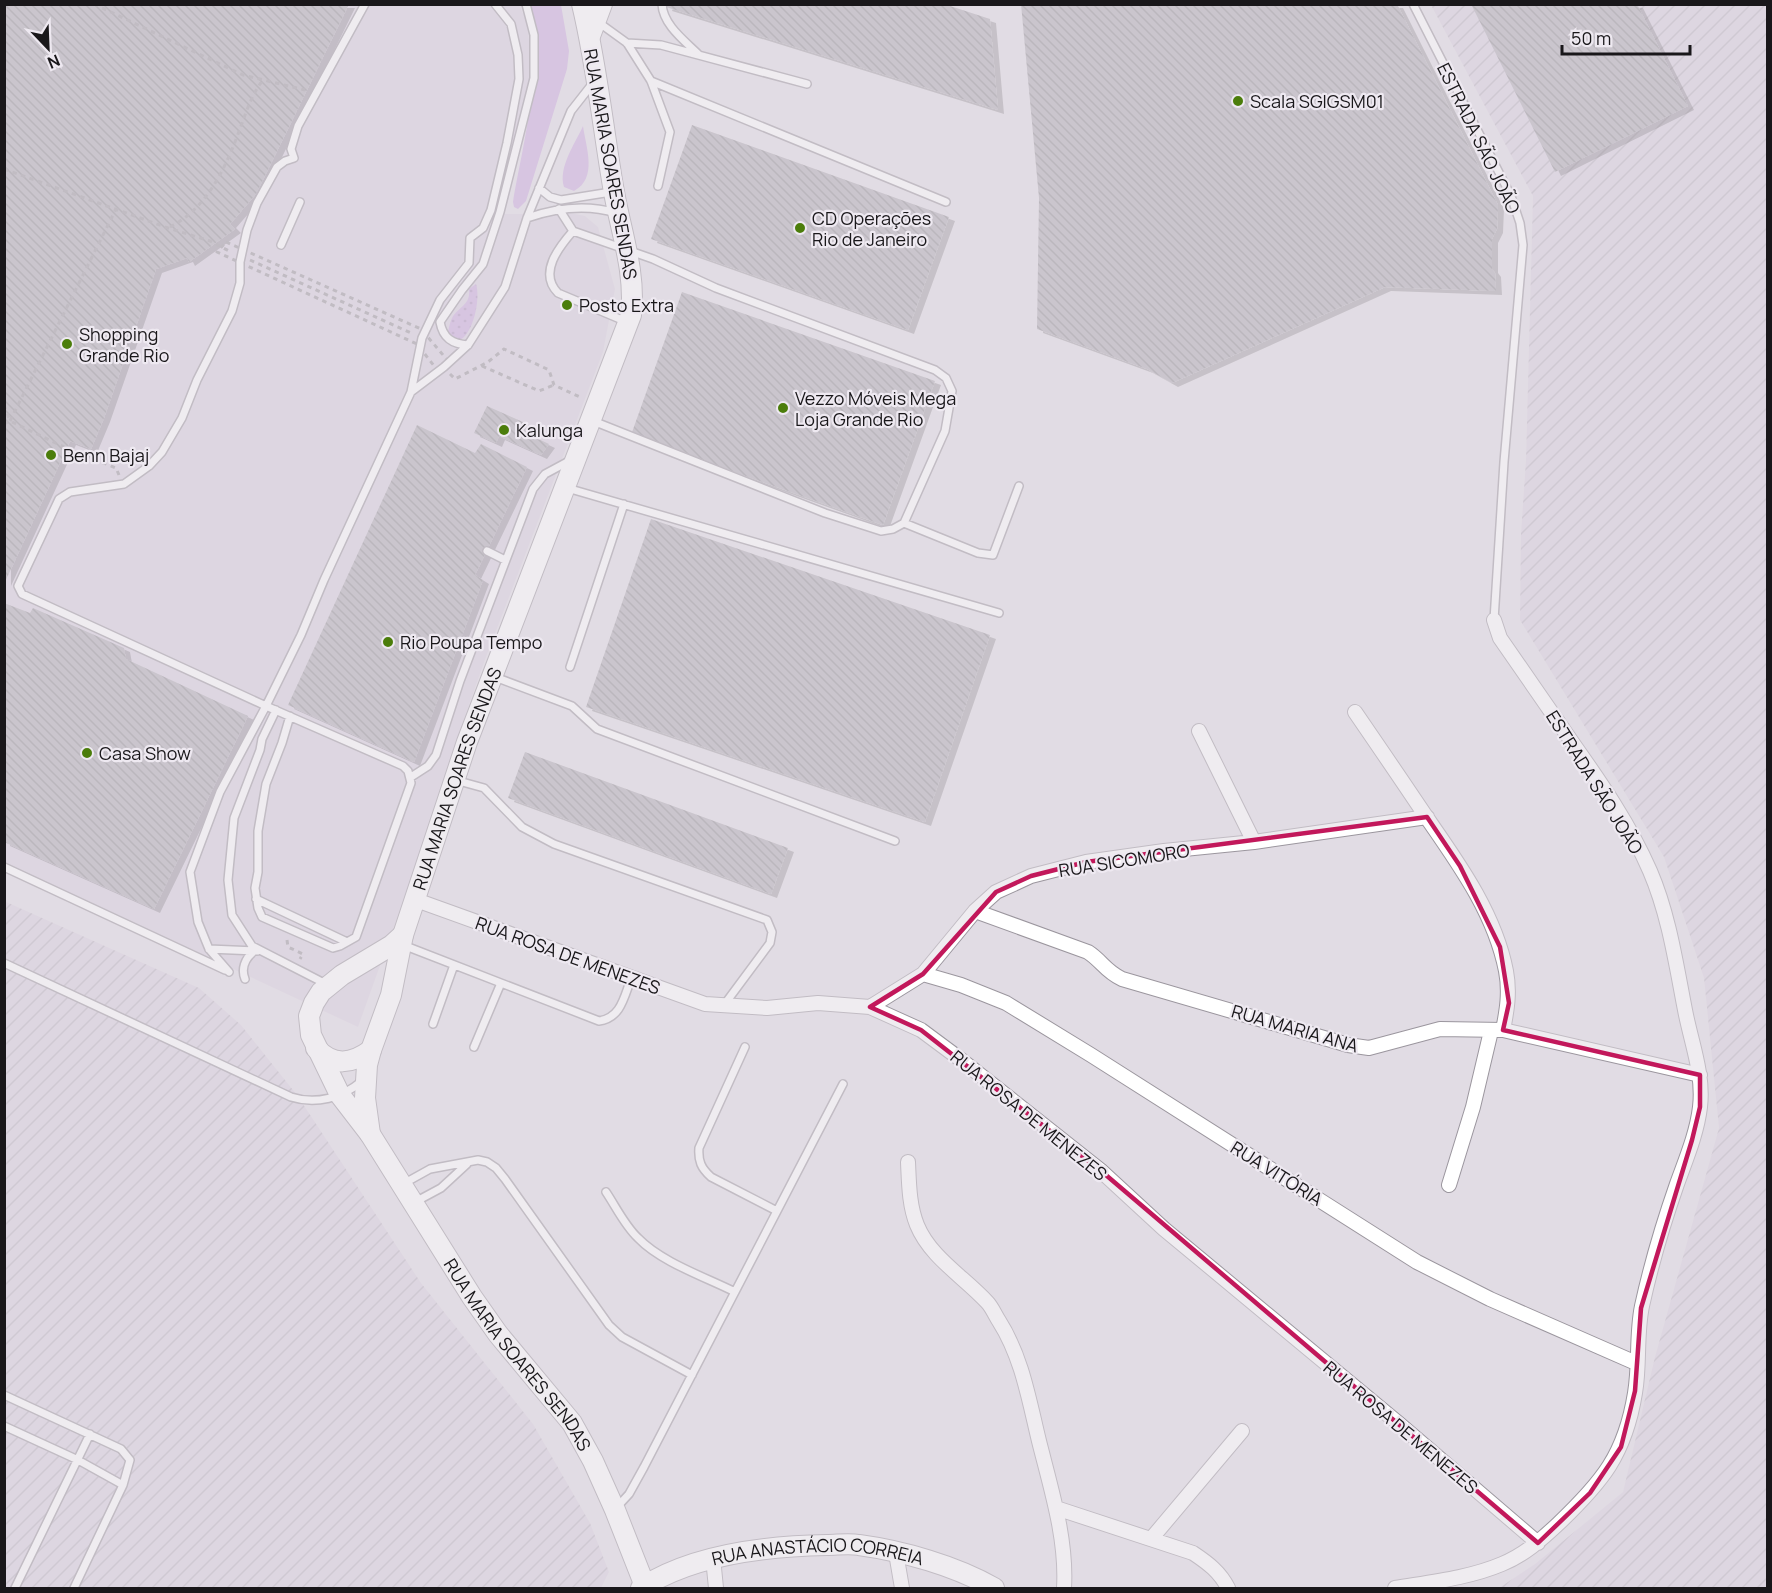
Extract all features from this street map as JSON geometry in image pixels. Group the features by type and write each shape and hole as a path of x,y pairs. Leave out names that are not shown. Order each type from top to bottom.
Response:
{"main road":[{"name":"RUA MARIA SOARES SENDAS","path":"370,1134 365,1098 370,1050 391,995 403,940 455,780 493,676 629,323 633,292 596,79 596,21 582,4"},
{"name":"RUA MARIA SOARES SENDAS","path":"403,940 328,985 318,996 309,1016 311,1035 340,1095 370,1134 472,1297 498,1334 572,1423 593,1461 615,1510 643,1587"},
{"path":"350,971 366,969 377,972 385,980 391,995"},
{"path":"316,1048 327,1058 340,1062 357,1059 370,1050"},
{"name":"RUA ANASTÁCIO CORREIA","path":"643,1587 676,1571 713,1558 797,1545 857,1544 933,1562 994,1588"}],"street":[{"name":"ESTRADA SÃO JOÃO","path":"1395,1588 1478,1572 1519,1556 1538,1543 1590,1493 1612,1462 1621,1447 1635,1391 1641,1308 1700,1107 1700,1075 1668,925 1650,871 1627,826 1595,775 1500,638 1494,620"},
{"path":"1355,712 1460,866 1489,919 1500,947 1506,972 1509,1003 1497,1030 1449,1185"},
{"path":"1199,731 1254,843"},
{"name":"RUA SICOMORO","path":"870,1007 923,974 975,911 996,892 1031,876 1086,862 1254,843 1427,817"},
{"name":"RUA ROSA DE MENEZES","path":"416,900 705,1004 767,1008 818,1003 870,1007 921,1030 1100,1170 1164,1229 1398,1423 1538,1543"},
{"name":"RUA MARIA ANA","path":"975,911 1088,952 1112,974 1122,979 1348,1045 1370,1048 1440,1029 1497,1030 1700,1075"},
{"name":"RUA VITÓRIA","path":"923,974 961,985 1006,1003 1092,1055 1417,1262 1490,1299 1636,1363"},
{"path":"908,1162 910,1197 917,1225 926,1241 988,1303 1015,1353 1056,1508 1064,1564 1064,1588"},
{"path":"1151,1539 1242,1431"},
{"path":"1056,1508 1193,1553 1211,1564 1228,1588"},
{"path":"896,1553 902,1588"},
{"path":"713,1558 716,1588"}],"lane":[{"path":"290,716 266,784 258,831 256,899 262,917 333,948 356,937 365,917 411,783 408,771 403,766 22,594 19,590 19,582 58,499 70,492 124,484 149,466 162,452 182,418 201,371 232,311 240,283 247,230 265,186 277,167 294,158 291,149 298,126 365,4"},
{"path":"4,867 229,972 208,949 198,922 190,872 220,792 301,635 411,392 423,336 440,300 469,263 470,238 483,228 491,210 519,78 518,55 510,24 495,4"},
{"path":"468,345 457,344 446,338 440,322 483,264 500,212 534,78 534,35 526,4"},
{"path":"662,4 662,12 668,23 700,56"},
{"name":"ESTRADA SÃO JOÃO","path":"1413,4 1511,196 1520,224 1523,245 1504,462 1494,620"},
{"path":"596,21 627,43 651,81 670,132 658,186"},
{"path":"627,43 661,45 807,84"},
{"path":"411,392 468,345 505,287 527,218 571,111 596,79"},
{"path":"651,81 946,202"},
{"path":"539,189 550,197 561,200 614,191"},
{"path":"281,245 300,202"},
{"path":"527,218 558,209 600,208 618,214"},
{"path":"558,209 573,231 653,259 716,288 935,370 946,378 952,391 945,431 904,523 893,530 881,531 836,516 594,413"},
{"path":"573,231 557,249 549,276 551,286 558,293 629,323"},
{"path":"411,777 428,766 436,755 460,681 532,489 545,474 576,457"},
{"path":"904,523 978,553 993,555 1019,486"},
{"path":"564,487 999,613"},
{"path":"570,667 624,504"},
{"path":"487,551 505,560"},
{"path":"493,676 566,703 597,729 895,841"},
{"path":"276,710 262,739 234,818 228,880 232,915 257,951 328,985"},
{"path":"455,780 484,788 522,827 554,844 767,920 772,932 770,943 724,1005"},
{"path":"256,899 347,942"},
{"path":"403,940 454,964 599,1021 608,1020 619,1010 631,979"},
{"path":"208,949 257,951"},
{"path":"246,979 243,973 244,964 247,957 257,951"},
{"path":"4,963 303,1101 340,1095 366,1077"},
{"path":"433,1024 454,964"},
{"path":"474,1047 501,983"},
{"path":"745,1047 699,1148 699,1159 703,1170 711,1177 777,1211"},
{"path":"615,1510 629,1494 843,1084"},
{"path":"401,1185 430,1169 467,1164 478,1160 487,1162 496,1168 609,1325 622,1337 692,1375"},
{"path":"413,1204 441,1188 467,1164"},
{"path":"606,1192 635,1236 644,1245 735,1292"},
{"path":"4,1395 121,1449 130,1460 123,1485 74,1588"},
{"path":"4,1426 78,1460 123,1485"},
{"path":"15,1588 90,1434"}],"path":[{"path":"94,4 243,75 316,92"},
{"path":"168,228 185,220 216,182 237,138 255,90 263,80"},
{"path":"4,169 210,241 221,248"},
{"path":"4,424 10,421 116,209"},
{"path":"444,367 417,344 242,256 226,242 217,252 242,256 421,329 423,336 454,380 481,366 504,349 549,370 554,385 594,413"},
{"path":"242,256 423,336"},
{"path":"481,366 539,392 554,385"},
{"path":"4,405 10,421 66,448 116,468 124,484"},
{"path":"288,929 286,942 288,947 303,954 294,969"}],"highlighted area":[{"path":"1427,817 1460,866 1500,947 1509,1003 1503,1030 1700,1075 1700,1107 1692,1140 1641,1308 1635,1391 1621,1447 1590,1493 1538,1543 1100,1170 921,1030 870,1007 923,974 996,892 1031,876 1086,862"}],"shaded area":[{"path":"4,5 519,5 526,19 533,67 512,183 504,214 565,212 585,216 598,227 615,289 603,352 486,657 459,733 434,815 358,1027 5,863"},
{"path":"521,5 561,5 569,51 567,69 526,201 518,209 514,207 513,202 527,128 533,77 529,28"},
{"path":"1431,5 1767,5 1767,1588 1499,1588 1535,1564 1623,1492 1655,1357 1719,1128 1704,978 1664,857 1520,620 1533,196"},
{"path":"583,126 589,162 588,171 586,178 574,191 564,187 563,172"},
{"path":"476,284 477,299 472,325 458,341 448,332 450,323 468,299 469,289"},
{"path":"4,901 199,988 241,1025 297,1095 421,1283 533,1424 590,1523 609,1572 601,1588 5,1588"}],"building":[{"name":"Shopping Grande Rio","path":"5,4 349,4 256,194 230,224 235,229 189,262 187,258 156,269 91,449 70,441 5,582"},
{"path":"667,4 944,4 990,19 998,110 666,7"},
{"name":"Scala SGIGSM01","path":"1021,4 1397,4 1498,205 1497,229 1492,239 1492,269 1495,273 1496,291 1385,287 1172,383 1147,369 1037,329 1039,198"},
{"path":"1471,4 1637,4 1688,106 1555,172"},
{"name":"CD Operações Rio de Janeiro","path":"692,125 949,217 908,330 651,239"},
{"name":"Vezzo Móveis Mega Loja Grande Rio","path":"682,292 935,381 883,525 631,435"},
{"name":"Kalunga","path":"487,406 534,427 530,435 549,444 541,455 499,436 496,443 474,433"},
{"name":"Rio Poupa Tempo","path":"417,425 475,453 481,444 527,467 475,575 483,580 414,762 288,705"},
{"path":"651,519 990,635 925,822 586,707"},
{"path":"4,603 30,613 33,608 124,648 126,659 248,716 154,909 4,842"},
{"path":"525,752 788,848 771,894 508,798"}],"place":[{"name":"Scala SGIGSM01","path":"1238,101"},
{"name":"CD Operações Rio de Janeiro","path":"800,228"},
{"name":"Posto Extra","path":"567,305"},
{"name":"Shopping Grande Rio","path":"67,344"},
{"name":"Vezzo Móveis Mega Loja Grande Rio","path":"783,408"},
{"name":"Kalunga","path":"504,430"},
{"name":"Benn Bajaj","path":"51,455"},
{"name":"Rio Poupa Tempo","path":"388,642"},
{"name":"Casa Show","path":"87,753"}]}
